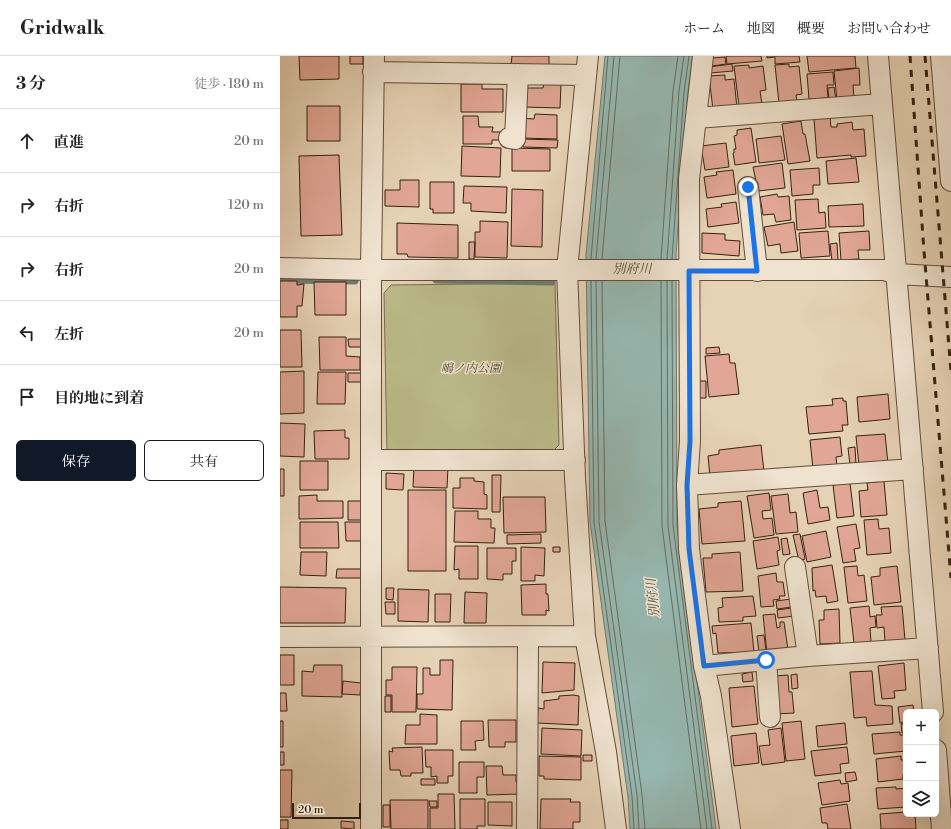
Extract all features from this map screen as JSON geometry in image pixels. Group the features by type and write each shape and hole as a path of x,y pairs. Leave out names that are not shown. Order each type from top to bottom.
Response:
{"street":[{"path":"703,56 689,179 690,441 687,485 689,549 704,666 711,696 730,829"},
{"path":"878,56 933,709"},
{"path":"941,56 951,181"},
{"path":"372,829 371,270 374,64 518,74 587,66 567,270 575,460 585,636 606,752 616,829"},
{"path":"509,138 515,139 518,74"},
{"path":"696,118 882,104"},
{"path":"748,187 757,271"},
{"path":"280,268 371,270 884,270 897,274 951,277"},
{"path":"371,460 575,460"},
{"path":"687,485 913,469"},
{"path":"795,567 808,656"},
{"path":"280,637 371,638 585,636"},
{"path":"528,637 528,829"},
{"path":"704,666 808,656 928,648"},
{"path":"766,660 770,718"},
{"path":"938,781 942,829"}],"green space":[{"name":"嶋ノ内公園","path":"555,283 559,445 552,452 387,454 384,293 391,285"}],"water":[{"name":"別府川","path":"605,56 693,56 688,92 676,254 677,525 716,829 630,829 628,797 590,522 586,255"}],"building":[{"path":"299,56 339,56 339,79 300,80"},
{"path":"350,56 363,56 363,64 350,64"},
{"path":"512,56 549,56 549,66 511,65"},
{"path":"726,56 761,56 762,61 727,64"},
{"path":"767,56 799,56 800,62 775,64 775,57 767,58"},
{"path":"807,56 855,56 856,68 809,72"},
{"path":"725,57 726,64 712,66 712,58"},
{"path":"732,64 733,71 710,73 709,67"},
{"path":"789,64 789,67 799,66 802,94 796,95 797,101 779,103 775,65"},
{"path":"749,65 749,68 763,66 766,90 760,91 762,104 739,106 734,66"},
{"path":"859,68 860,85 853,85 854,98 837,100 834,71"},
{"path":"833,72 834,85 827,85 828,98 809,99 807,74"},
{"path":"725,75 725,80 734,79 737,108 713,110 709,76"},
{"path":"544,83 561,84 560,108 523,107 524,88 543,88"},
{"path":"461,84 482,84 482,89 503,89 503,112 461,112"},
{"path":"834,87 836,100 829,101 828,88"},
{"path":"307,106 340,106 340,141 307,141"},
{"path":"535,114 557,115 557,139 520,138 520,118 534,119"},
{"path":"463,116 478,116 479,127 493,127 492,132 501,132 501,140 492,140 492,144 463,144"},
{"path":"830,117 831,127 837,127 837,124 852,122 853,130 864,129 866,156 851,157 851,155 817,158 814,119"},
{"path":"801,121 810,161 788,164 782,124"},
{"path":"751,128 756,162 735,165 733,153 734,149 736,149 734,136 737,135 737,130"},
{"path":"781,136 785,160 759,163 756,139"},
{"path":"523,139 558,140 557,148 523,147"},
{"path":"726,143 729,167 705,170 701,146"},
{"path":"462,146 501,148 500,177 461,176"},
{"path":"512,148 550,149 550,171 512,171"},
{"path":"339,155 342,235 301,236 299,156"},
{"path":"856,158 859,182 828,184 826,161"},
{"path":"782,163 785,188 758,191 753,167"},
{"path":"819,168 820,185 813,185 813,194 792,196 790,170"},
{"path":"733,170 736,194 707,198 704,177 717,175 716,172"},
{"path":"400,180 419,180 419,207 385,206 385,190 400,190"},
{"path":"430,182 454,182 454,213 433,213 433,209 430,209"},
{"path":"464,186 507,187 506,213 471,211 471,203 463,203"},
{"path":"512,189 543,190 542,247 511,246"},
{"path":"777,194 778,197 789,196 791,220 776,222 774,214 763,215 760,197"},
{"path":"818,199 819,213 825,212 826,228 797,230 795,200"},
{"path":"736,202 739,223 708,227 706,209 722,207 721,204"},
{"path":"863,204 864,226 829,227 828,206"},
{"path":"480,221 508,222 507,258 475,257 475,232 480,232"},
{"path":"794,222 798,251 781,253 780,244 768,246 764,227"},
{"path":"397,223 458,225 458,258 408,257 407,254 397,254"},
{"path":"828,231 830,256 801,258 799,233"},
{"path":"869,231 870,250 858,250 859,259 841,260 839,233"},
{"path":"702,233 725,234 725,240 740,241 739,256 702,253"},
{"path":"469,242 475,242 474,259 469,259"},
{"path":"837,243 838,260 832,261 830,244"},
{"path":"280,281 297,281 297,285 304,284 302,306 297,306 297,317 280,317"},
{"path":"314,282 346,282 346,315 315,315"},
{"path":"280,330 301,330 302,367 280,367"},
{"path":"319,337 346,337 346,356 360,357 360,370 320,370"},
{"path":"348,339 364,339 364,347 349,347"},
{"path":"719,347 720,353 706,354 706,348"},
{"path":"729,354 730,363 735,363 739,394 709,397 705,356"},
{"path":"304,371 304,413 280,414 280,372"},
{"path":"318,372 346,372 345,404 317,404"},
{"path":"348,373 364,373 364,382 348,382"},
{"path":"695,381 706,381 706,398 695,398"},
{"path":"888,394 890,419 859,422 857,397"},
{"path":"843,398 843,401 846,401 848,425 842,425 843,431 809,434 806,407 833,405 832,399"},
{"path":"280,423 305,424 304,457 280,456"},
{"path":"345,430 345,438 349,438 349,459 315,459 314,431"},
{"path":"885,434 888,464 859,466 856,436"},
{"path":"840,437 842,456 836,457 837,467 813,469 810,440"},
{"path":"761,445 764,472 710,477 708,456 719,454 719,450"},
{"path":"855,447 856,465 850,465 848,448"},
{"path":"300,461 328,461 328,490 300,490"},
{"path":"414,466 448,467 447,488 413,487"},
{"path":"280,469 284,469 284,496 280,496"},
{"path":"386,473 404,474 403,490 386,489"},
{"path":"492,475 501,475 500,512 492,512"},
{"path":"460,478 474,478 474,481 484,482 484,494 487,495 487,509 453,508 453,488 460,488"},
{"path":"884,481 887,515 861,517 859,491 868,490 867,483"},
{"path":"850,483 854,516 837,518 833,485"},
{"path":"408,490 446,490 446,571 408,571"},
{"path":"817,490 820,508 828,507 830,520 808,524 803,493"},
{"path":"769,493 771,510 762,511 763,519 772,518 774,535 754,538 747,496"},
{"path":"788,494 790,513 796,512 798,532 776,534 771,496"},
{"path":"317,495 317,501 343,501 343,518 299,519 299,496"},
{"path":"503,497 545,497 546,532 504,533"},
{"path":"348,501 363,501 363,520 348,520"},
{"path":"741,501 745,541 702,544 699,509 718,507 718,503"},
{"path":"455,511 478,511 478,519 491,519 491,528 495,528 494,543 454,542"},
{"path":"878,519 879,529 889,528 891,553 867,555 864,520"},
{"path":"300,522 338,522 339,548 300,548"},
{"path":"345,522 362,522 362,541 346,541"},
{"path":"856,524 860,548 854,549 856,561 843,563 837,527"},
{"path":"826,531 831,557 807,562 802,536"},
{"path":"541,534 541,543 507,544 507,535"},
{"path":"800,534 805,559 799,561 793,535"},
{"path":"778,537 780,550 777,551 779,565 757,569 753,541"},
{"path":"787,538 790,554 783,555 781,539"},
{"path":"455,546 478,546 478,579 459,579 459,569 454,570"},
{"path":"521,547 545,548 544,576 535,575 535,581 521,581"},
{"path":"553,547 560,547 560,552 553,552"},
{"path":"487,548 516,548 516,561 512,561 512,574 503,574 503,580 487,579"},
{"path":"301,552 327,552 326,576 300,575"},
{"path":"740,552 743,591 706,592 703,558 712,558 712,554"},
{"path":"832,565 838,601 827,603 826,596 816,597 815,590 813,591 812,568"},
{"path":"857,566 858,576 864,575 867,601 848,603 844,567"},
{"path":"897,566 901,602 874,605 871,577 880,576 880,568"},
{"path":"337,569 362,569 362,578 336,578"},
{"path":"776,573 777,582 783,582 785,596 779,596 780,599 773,600 774,606 761,607 758,576"},
{"path":"546,584 549,611 546,610 546,615 522,615 521,585"},
{"path":"280,587 346,588 345,623 280,623"},
{"path":"386,588 394,588 393,600 386,599"},
{"path":"398,589 429,590 428,622 398,621"},
{"path":"465,592 487,593 486,623 464,623"},
{"path":"435,594 451,594 450,622 435,622"},
{"path":"753,596 756,616 743,617 743,621 719,622 718,608 723,607 722,598"},
{"path":"791,599 792,607 777,609 776,601"},
{"path":"385,602 395,602 395,614 386,614"},
{"path":"869,606 870,617 875,616 876,627 870,628 871,642 854,643 850,608"},
{"path":"902,606 905,640 885,642 884,627 877,628 876,615 882,615 881,607"},
{"path":"792,608 794,616 778,618 777,610"},
{"path":"839,609 840,643 820,644 819,620 824,620 824,610"},
{"path":"775,614 777,628 780,627 780,622 784,622 788,650 767,653 763,615"},
{"path":"751,623 754,652 718,653 716,633 713,634 712,626"},
{"path":"764,635 766,651 759,652 757,636"},
{"path":"280,655 294,655 294,685 280,685"},
{"path":"440,660 453,660 452,710 417,709 417,694 423,694 423,668 430,668 430,675 440,675"},
{"path":"543,662 575,663 574,690 542,693"},
{"path":"904,663 906,690 894,691 895,698 882,699 878,666"},
{"path":"314,665 342,665 342,697 302,696 302,671 313,672"},
{"path":"392,667 417,667 416,712 392,712 392,695 386,695 386,680 392,680"},
{"path":"872,671 875,705 892,706 893,724 867,726 866,717 854,718 850,672"},
{"path":"752,672 753,681 743,682 742,674"},
{"path":"797,674 798,688 792,689 791,675"},
{"path":"788,675 789,692 792,692 794,713 776,714 774,676"},
{"path":"343,681 361,683 360,695 342,694"},
{"path":"754,686 758,724 732,727 729,688"},
{"path":"280,693 286,693 287,711 280,711"},
{"path":"385,696 391,696 391,712 385,712"},
{"path":"559,696 579,696 578,725 537,723 538,708 544,709 544,701 559,699"},
{"path":"913,705 914,709 903,709 903,722 900,723 898,707"},
{"path":"420,714 437,715 437,744 405,744 406,725 420,725"},
{"path":"488,720 516,720 516,742 505,742 505,747 489,747"},
{"path":"280,721 283,721 283,747 280,747"},
{"path":"461,721 483,721 484,740 475,741 476,750 461,750"},
{"path":"801,721 805,759 786,761 782,723"},
{"path":"845,723 847,744 818,747 816,726"},
{"path":"901,724 903,724 903,733"},
{"path":"542,728 582,730 581,756 541,754"},
{"path":"781,728 785,762 762,765 759,746 770,745 768,730"},
{"path":"900,732 900,735 903,735 903,751 874,754 872,734"},
{"path":"756,733 759,763 734,766 731,736"},
{"path":"422,747 423,773 411,773 411,776 401,776 400,770 390,770 389,751 393,752 392,748"},
{"path":"847,747 849,763 840,764 841,773 815,776 811,751"},
{"path":"425,750 453,750 453,776 448,776 448,783 437,783 437,776 431,777 431,767 426,767"},
{"path":"280,752 284,752 284,765 280,765"},
{"path":"583,755 592,755 592,761 583,761"},
{"path":"539,756 581,757 581,780 544,779 544,776 539,776"},
{"path":"901,756 901,760 903,760 903,779 878,782 876,759"},
{"path":"459,762 484,762 484,777 477,777 477,793 459,793"},
{"path":"486,766 502,766 503,775 516,775 516,782 521,782 521,794 487,795"},
{"path":"280,770 292,770 291,817 280,817"},
{"path":"855,772 857,780 846,782 845,773"},
{"path":"421,779 435,779 435,785 421,785"},
{"path":"840,780 841,784 848,783 850,801 822,805 818,783"},
{"path":"896,787 896,789 903,788 903,807 878,809 876,788"},
{"path":"438,794 454,794 455,829 430,829 430,808 438,808"},
{"path":"460,799 485,799 485,826 477,826 477,829 460,829"},
{"path":"541,799 571,799 570,802 580,802 580,822 573,822 573,829 540,829"},
{"path":"390,800 428,800 428,829 391,829"},
{"path":"429,801 437,801 437,807 430,807"},
{"path":"488,802 512,802 512,826 488,825"},
{"path":"847,804 851,829 828,829 827,823 822,823 820,808"},
{"path":"383,805 390,805 390,827 383,827"},
{"path":"903,812 903,817 915,817 916,829 881,829 880,814"},
{"path":"280,820 288,820 288,829 280,829"},
{"path":"341,821 354,822 354,829 341,828"}],"waterway":[{"path":"280,280 355,281"},
{"path":"436,280 552,282"}],"railway":[{"path":"910,56 924,251 951,578"},
{"path":"925,56 951,371"}],"route":[{"path":"748,187 757,271 689,271 690,441 687,485 689,549 704,666 766,660"}]}
